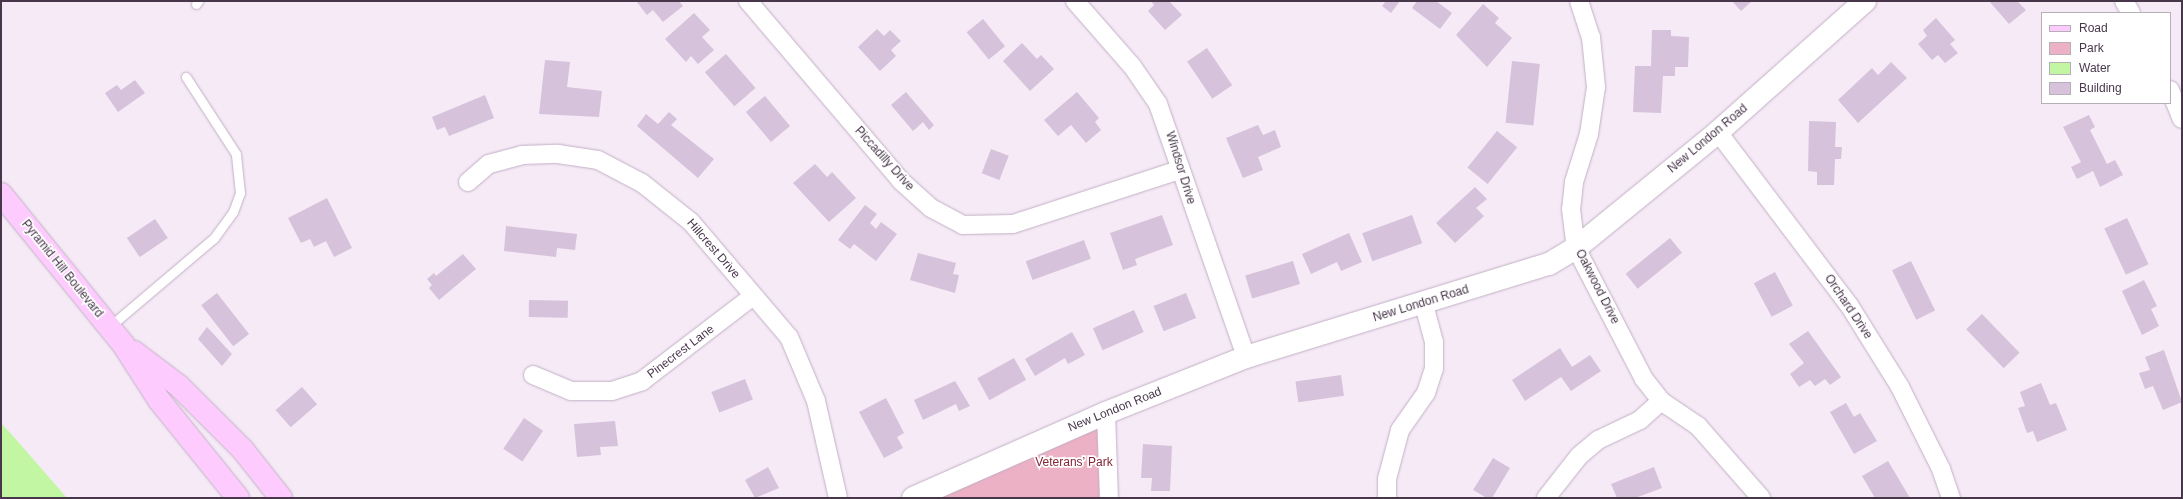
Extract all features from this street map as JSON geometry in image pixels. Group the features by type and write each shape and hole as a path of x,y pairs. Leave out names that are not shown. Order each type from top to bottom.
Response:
{"main road":[{"name":"Pyramid Hill Boulevard","path":"1,194 123,344 159,400 238,498"},
{"name":"Pyramid Hill Boulevard","path":"123,344 179,386 243,450 281,498"}],"street":[{"name":"Piccadilly Drive","path":"748,1 901,182 931,208 963,225 1013,224 1179,170"},
{"name":"Windsor Drive","path":"1074,1 1132,66 1158,104 1179,170 1246,357"},
{"name":"Oakwood Drive","path":"1579,1 1591,37 1596,87 1589,134 1574,182 1571,209 1576,248 1644,379 1662,401 1698,426 1761,498"},
{"name":"New London Road","path":"913,498 1106,413 1246,357 1424,304 1549,264 1576,248 1718,132 1865,1"},
{"path":"2124,1 2130,12"},
{"path":"2171,92 2182,119"},
{"name":"Orchard Drive","path":"1718,132 1850,305 1900,387 1940,468 1951,498"},
{"name":"Hillcrest Drive","path":"468,182 489,164 522,155 558,154 598,160 642,183 691,222 789,337 804,366 816,401 838,498"},
{"name":"Pinecrest Lane","path":"533,375 571,391 612,391 642,381 753,296"},
{"path":"1387,498 1387,479 1400,430 1426,392 1434,369 1434,342 1424,304"},
{"path":"1546,498 1579,456 1598,440 1640,420 1662,401"},
{"path":"1106,413 1109,498"}],"lane":[{"path":"109,327 214,238 232,212 240,193 236,154 186,77"}],"green space":[{"name":"Veterans’ Park","path":"1106,413 1109,498 913,498"}],"water":[{"path":"1,423 13,436 67,498 1,498"}],"building":[{"path":"636,1 679,1 683,6 663,22 653,10 647,15"},
{"path":"1151,1 1169,1 1182,15 1165,30 1148,11 1154,5"},
{"path":"1386,1 1400,1 1391,13 1382,6"},
{"path":"1417,1 1436,1 1452,13 1440,29 1412,8"},
{"path":"1732,1 1752,1 1741,11"},
{"path":"1989,1 2017,1 2026,10 2009,24"},
{"path":"1483,4 1499,18 1495,23 1512,38 1487,67 1456,35"},
{"path":"694,13 710,30 702,37 714,50 698,64 691,56 686,62 665,39"},
{"path":"1936,18 1955,40 1950,44 1958,53 1945,63 1938,55 1932,60 1918,44 1927,36 1923,30"},
{"path":"983,19 1005,46 989,59 967,32"},
{"path":"877,29 884,36 890,30 901,41 891,50 896,56 880,71 858,47"},
{"path":"1652,30 1671,30 1671,36 1689,37 1688,67 1675,67 1675,76 1663,76 1661,113 1633,112 1635,66 1651,66"},
{"path":"1022,43 1037,59 1041,55 1054,69 1030,91 1003,61"},
{"path":"1207,48 1232,85 1212,99 1187,61"},
{"path":"726,54 756,88 734,106 705,72"},
{"path":"545,60 570,62 567,87 602,91 599,117 539,114"},
{"path":"1512,61 1540,64 1533,126 1506,123"},
{"path":"1891,62 1907,78 1858,123 1838,100 1872,68 1878,75"},
{"path":"135,80 145,93 118,112 105,93 117,85 121,90"},
{"path":"906,92 934,125 929,130 923,122 913,131 891,105"},
{"path":"1077,92 1099,118 1095,122 1101,130 1086,143 1071,125 1058,136 1044,120"},
{"path":"485,95 494,118 449,136 445,127 437,130 432,117"},
{"path":"765,96 790,126 771,142 746,112"},
{"path":"669,112 677,119 671,125 714,159 698,178 637,126 646,114 658,124"},
{"path":"2089,115 2095,127 2090,130 2107,164 2115,160 2123,175 2100,187 2093,171 2077,179 2071,167 2081,162 2063,127"},
{"path":"1809,121 1836,122 1835,147 1842,147 1841,159 1835,159 1834,185 1817,185 1817,172 1808,171"},
{"path":"1258,125 1263,135 1275,130 1281,147 1258,157 1263,170 1243,178 1226,138"},
{"path":"1497,131 1517,147 1488,184 1467,168"},
{"path":"991,149 1009,156 999,180 982,173"},
{"path":"815,164 827,177 832,172 856,198 829,222 793,183"},
{"path":"1475,187 1487,199 1476,208 1484,216 1455,243 1436,223"},
{"path":"327,198 352,248 334,257 326,241 314,247 310,239 301,243 288,218"},
{"path":"865,205 877,214 870,223 876,229 881,222 897,234 876,261 854,244 850,249 838,240"},
{"path":"1162,215 1173,245 1135,259 1137,265 1123,270 1110,233"},
{"path":"1412,215 1422,243 1372,261 1362,233"},
{"path":"2127,218 2149,264 2126,275 2104,229"},
{"path":"155,219 168,238 140,257 127,238"},
{"path":"506,226 577,234 575,250 557,248 556,257 504,251"},
{"path":"1349,233 1362,262 1341,271 1337,262 1311,274 1302,254"},
{"path":"1670,238 1682,253 1638,289 1626,274"},
{"path":"1084,240 1091,259 1033,280 1026,261"},
{"path":"918,253 956,263 953,274 959,275 955,293 910,280"},
{"path":"463,254 476,269 439,300 429,288 432,285 427,279 434,273 436,276"},
{"path":"1293,261 1300,284 1252,299 1245,276"},
{"path":"1911,261 1935,310 1916,320 1892,270"},
{"path":"1775,272 1793,306 1772,317 1754,283"},
{"path":"2144,280 2157,306 2151,309 2159,326 2142,335 2122,291"},
{"path":"217,293 249,334 233,346 201,305"},
{"path":"1186,293 1196,318 1164,331 1154,306"},
{"path":"529,300 568,301 568,318 529,317"},
{"path":"1134,310 1144,332 1103,350 1093,328"},
{"path":"1982,314 2020,353 2004,368 1966,329"},
{"path":"207,327 232,354 222,366 198,339"},
{"path":"1808,331 1841,377 1830,385 1825,379 1815,386 1810,380 1799,387 1790,374 1804,363 1789,344"},
{"path":"1072,332 1085,355 1068,364 1065,358 1035,376 1025,359"},
{"path":"1560,348 1572,367 1590,355 1601,371 1571,391 1561,377 1525,401 1512,380"},
{"path":"2164,350 2182,402 2163,410 2153,386 2145,389 2139,373 2150,370 2145,357"},
{"path":"1014,358 1026,380 989,400 977,378"},
{"path":"1341,375 1344,396 1298,402 1295,381"},
{"path":"745,379 753,400 719,412 711,392"},
{"path":"955,381 970,406 959,411 956,404 923,420 914,400"},
{"path":"2041,383 2050,405 2056,403 2067,430 2037,442 2033,431 2027,433 2018,408 2025,406 2020,392"},
{"path":"302,387 317,404 291,427 276,410"},
{"path":"886,398 904,433 897,437 903,448 884,458 859,412"},
{"path":"1846,403 1854,417 1860,413 1877,441 1854,454 1830,412"},
{"path":"524,418 543,431 522,462 503,449"},
{"path":"615,421 618,446 600,447 601,455 577,457 574,424"},
{"path":"1143,444 1172,446 1170,491 1151,491 1152,478 1141,478"},
{"path":"1493,458 1510,468 1492,498 1487,498 1473,490"},
{"path":"1888,461 1910,498 1875,498 1862,476"},
{"path":"768,467 779,488 755,498 745,480"},
{"path":"1654,467 1662,488 1635,498 1617,498 1611,484"}]}
